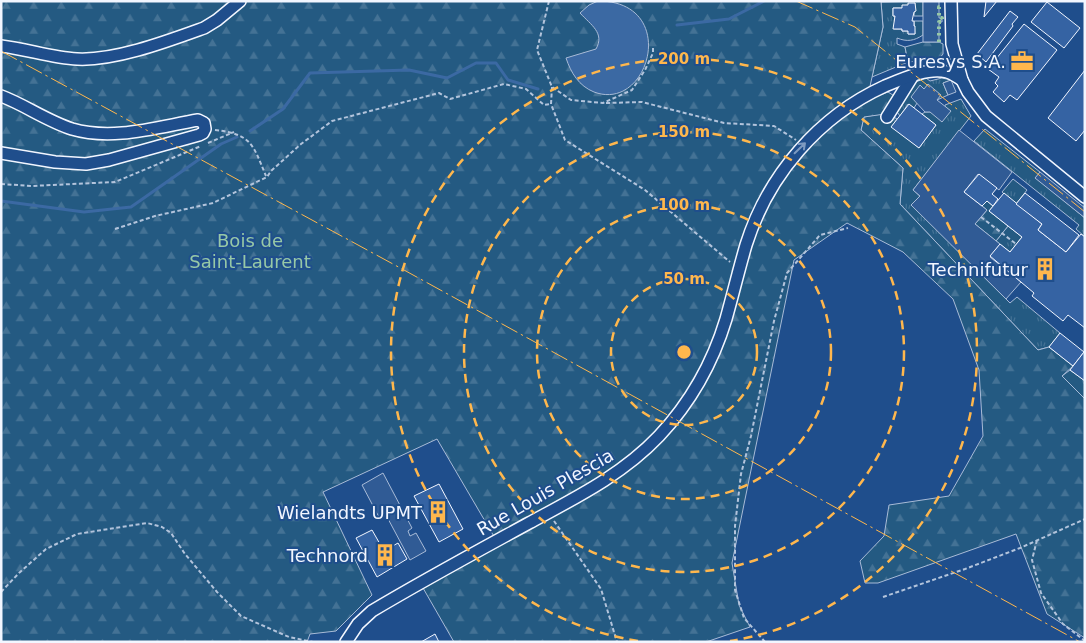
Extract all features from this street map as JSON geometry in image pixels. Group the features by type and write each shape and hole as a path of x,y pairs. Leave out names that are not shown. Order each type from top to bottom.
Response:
{"street":[{"path":"1,46 75,59 92,60 114,56 204,28 240,1"},
{"path":"951,1 952,44 962,80 968,92 986,116 1085,197"},
{"name":"Rue Louis Plescia","path":"346,642 358,624 372,610 592,488 623,469 648,447 676,417 694,390 712,356 726,321 752,228 771,187 793,156 825,125 865,95 897,81 930,71 947,72 962,80"},
{"path":"891,115 912,77"},
{"path":"1,96 52,121 86,132 123,133 198,120 204,123 206,129 199,135 109,160 86,164 55,162 1,153"}],"path":[{"path":"549,1 537,50 552,87 551,104 565,140 645,190 740,270"},
{"path":"603,103 632,90 646,70 653,54 652,46"},
{"path":"115,228 155,216 214,203 267,177 271,171 302,144 332,121 439,93 450,99 504,84 526,89 544,105 551,104"},
{"path":"552,87 571,100 603,103 642,102 724,123 774,126 796,140"},
{"path":"206,129 234,132 252,144 267,177"},
{"path":"1,184 32,186 115,182 234,132"},
{"path":"981,217 1016,244"},
{"path":"765,642 744,618 735,590 734,526 742,474 774,321 787,273 820,235 848,228"},
{"path":"548,512 601,589 617,642"},
{"path":"883,596 965,569 1085,519"},
{"path":"1,592 46,549 77,534 148,523 162,527 171,533 184,554 241,616 289,637 313,642"},
{"path":"1037,540 1032,560 1041,593 1063,624 1085,641"}],"green space":[{"name":"Bois de Saint-Laurent","path":"1,1 883,1 881,2 883,27 867,100 888,92 896,97 885,114 864,117 861,130 903,168 900,204 1038,350 1049,347 1073,366 1062,376 1085,399 1085,638 1047,614 1016,534 878,583 865,583 860,561 884,536 889,505 949,496 983,436 979,370 953,299 903,252 847,223 794,260 732,563 739,605 750,627 706,642 454,642 423,588 499,545 437,439 323,492 372,595 336,631 310,634 307,642 1,642"},
{"path":"923,1 923,16 914,16 915,3 902,8 893,8 893,16 895,16 894,29 902,29 902,31 908,31 908,34 915,34 914,21 923,21 923,35 917,39 904,40 897,38 897,44 905,47 908,62 872,77 883,27 881,2"},
{"path":"923,42 939,42 943,44 943,54 939,59 908,62 905,47"},
{"path":"926,78 930,81 942,78 951,80 943,83 948,95 937,100 928,85 914,108 908,104 900,116 895,109 913,83"},
{"path":"961,99 971,116 913,190 920,196 912,205 1010,303 1017,297 1060,333 1049,347 1038,350 900,204 903,168 861,130 864,117 881,114 889,115 897,119 892,126 919,148 936,125 922,114 925,112 950,111 945,105"},
{"path":"985,129 1040,172 1036,178 1085,218 1085,237 1076,229 1079,225 974,141"},
{"path":"1013,179 1027,190 1016,204 1002,192"},
{"path":"987,201 993,206 989,211 1008,226 996,241 975,224 987,210 982,206"},
{"path":"1008,226 1022,237 1010,252 996,241"},
{"path":"1070,370 1085,381 1085,399 1062,376"}],"shaded area":[{"path":"598,1 624,6 640,18 648,35 648,54 641,72 630,87 614,94 594,92 580,83 570,69 566,58 596,49 599,38 596,29 580,13 589,5"},
{"path":"923,1 939,1 939,18 942,18 942,22 939,22 939,42 923,42"},
{"path":"951,80 956,92 948,95 943,83"},
{"path":"928,84 941,95 937,100 951,111 942,122 930,112 925,112 911,97 920,85 924,89"},
{"path":"959,130 1012,172 999,190 978,174 964,192 987,210 975,224 1000,244 990,257 1021,282 1006,299 911,205 920,196 913,190"},
{"path":"1040,172 1085,208 1085,218 1035,178"},
{"path":"383,473 412,528 408,531 410,536 416,533 426,551 410,560 386,515 380,519 362,485"}],"building":[{"path":"986,1 997,1 984,17"},
{"path":"1047,2 1080,28 1064,48 1031,22"},
{"path":"908,3 915,3 916,11 912,21 914,21 915,34 908,34 908,31 902,31 902,29 893,29 895,16 893,16 893,8 902,8 902,5 908,5"},
{"path":"1010,11 1018,17 986,62 977,54"},
{"path":"1024,24 1057,50 1017,100 1010,95 1004,102 993,92 998,86 995,83 999,77 988,69"},
{"path":"1085,70 1085,130 1076,141 1048,118"},
{"path":"909,104 936,125 919,148 891,127"},
{"path":"979,174 997,188 992,194 998,199 993,206 987,201 982,206 964,192"},
{"name":"Technifutur","path":"1004,193 1042,224 1038,230 1066,252 1081,234 1085,237 1085,328 1068,315 1063,321 1032,296 1034,293 990,256 1000,244 1010,252 1022,237 989,211"},
{"path":"1025,193 1079,235 1066,252 1038,230 1042,224 1016,204"},
{"path":"1060,333 1084,352 1073,366 1049,347"},
{"path":"1085,352 1085,381 1070,370"},
{"name":"Wielandts UPMT","path":"439,484 463,529 439,542 414,496"},
{"name":"Technord","path":"372,530 384,551 398,543 407,559 377,577 356,538"},
{"path":"435,634 439,642 421,642"}],"waterway":[{"path":"677,25 729,19 764,1"},
{"path":"250,131 283,109 310,73 409,70 447,78 476,63 496,63 508,80 538,89"},
{"path":"1,201 84,212 131,207 221,144 237,137"}],"hedge":[{"path":"939,42 939,22 942,22 942,18 939,18 939,7 942,7"}],"power":[{"path":"796,1 855,27 1085,212"},
{"path":"1,51 404,270 1080,642"}],"place":[{"name":"Euresys S.A.","path":"1022,61"},
{"name":"Technifutur","path":"1045,269"},
{"name":"Wielandts UPMT","path":"438,512"},
{"name":"Technord","path":"385,555"}]}
